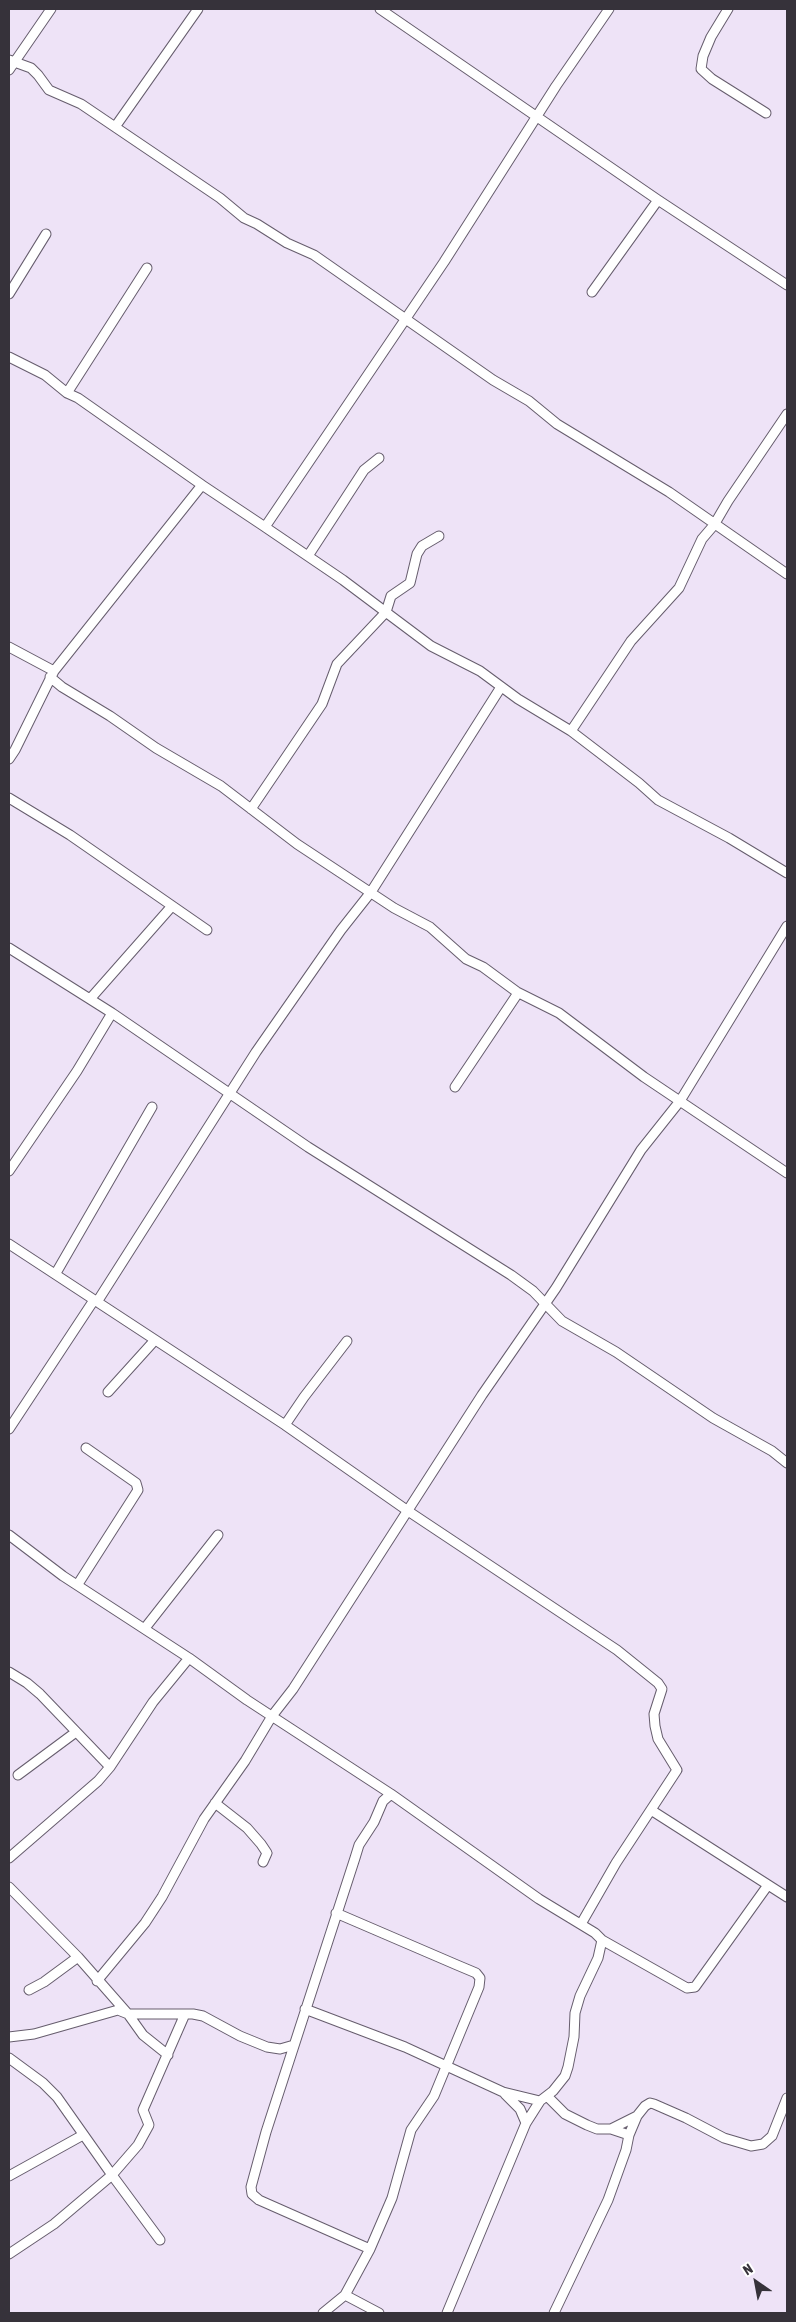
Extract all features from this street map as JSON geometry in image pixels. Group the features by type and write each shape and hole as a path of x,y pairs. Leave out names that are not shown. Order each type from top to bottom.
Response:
{"street":[{"path":"51,9 10,64 31,68 49,90 81,104 220,198 244,218 286,243 314,255 493,380 529,401 562,427 669,492 787,574"},
{"path":"115,127 198,9"},
{"path":"380,9 658,200 787,285"},
{"path":"265,527 556,86 609,9"},
{"path":"728,9 711,36 703,56 701,69 712,79 766,113"},
{"path":"592,292 658,200"},
{"path":"9,294 46,234"},
{"path":"67,393 147,268"},
{"path":"9,357 45,375 67,393 78,398 308,556 431,646 480,671 501,687 571,731 639,783 658,800 729,838 787,873"},
{"path":"571,731 631,642 679,588 702,539 714,525 787,414"},
{"path":"308,556 364,470 379,458"},
{"path":"9,759 20,742 52,674 202,485"},
{"path":"251,809 322,704 337,664 386,612 391,596 410,583 417,554 422,546 439,536"},
{"path":"9,647 52,674 62,687 110,716 171,757 221,786 297,844 371,892 430,927 466,958 483,967 518,993 559,1013 644,1077 787,1173"},
{"path":"44,689 62,687"},
{"path":"9,1429 231,1094 256,1052 341,930 371,892 501,687"},
{"path":"9,798 70,835 207,930"},
{"path":"90,999 172,906"},
{"path":"97,1981 145,1923 162,1897 192,1838 245,1761 272,1716 293,1689 482,1395 545,1304 641,1150 680,1101 787,926"},
{"path":"9,948 112,1012 359,1180 511,1275 533,1291 562,1321 616,1352 713,1418 772,1451 787,1463"},
{"path":"456,1087 518,993"},
{"path":"9,1170 78,1071 112,1012"},
{"path":"56,1273 152,1108"},
{"path":"9,1244 56,1273 95,1301 285,1425 408,1511 617,1650 658,1683 662,1689 654,1714 658,1739 678,1770 616,1863 581,1924"},
{"path":"108,1392 155,1340"},
{"path":"285,1425 347,1341"},
{"path":"78,1584 138,1490 136,1483 86,1448"},
{"path":"9,1535 63,1576 78,1584 189,1658 247,1700 391,1794 539,1900 581,1924 602,1940 687,1988 694,1987 768,1885"},
{"path":"144,1628 218,1535"},
{"path":"9,1858 98,1781 110,1767 153,1702 189,1658"},
{"path":"9,1672 40,1694 110,1767"},
{"path":"18,1775 76,1732"},
{"path":"379,1787 383,1800"},
{"path":"370,2249 277,2208 252,2194 252,2180 289,2059 359,1845 374,1822 383,1800 391,1794"},
{"path":"216,1803 247,1828 261,1844 267,1853 263,1862"},
{"path":"651,1810 787,1897"},
{"path":"9,1887 78,1957 110,1996 128,2014 143,2035 168,2055"},
{"path":"323,2313 345,2295 370,2249 392,2198 411,2130 434,2096 479,1987 478,1975 336,1913"},
{"path":"447,2313 526,2123 564,2076 573,2044 575,2013 580,1996 598,1958 602,1940"},
{"path":"29,1990 44,1982 78,1957"},
{"path":"107,2012 110,2005 110,1996"},
{"path":"306,2009 405,2047 503,2092 544,2099 565,2114 597,2129 611,2129 629,2136"},
{"path":"9,2038 86,2020 118,2010 128,2014 185,2014 203,2016 240,2036 267,2047 280,2049 294,2045"},
{"path":"9,2254 54,2224 112,2175 138,2145 150,2125 144,2110 185,2014"},
{"path":"280,2049 289,2059"},
{"path":"9,2058 57,2097 160,2240"},
{"path":"503,2092 520,2109 526,2123"},
{"path":"554,2313 608,2200 626,2150 629,2136 637,2116 644,2106 650,2103 686,2118 724,2138 752,2146 763,2144 772,2136 787,2098"},
{"path":"611,2129 637,2116"},
{"path":"9,2176 83,2134"},
{"path":"345,2295 379,2313"}]}
